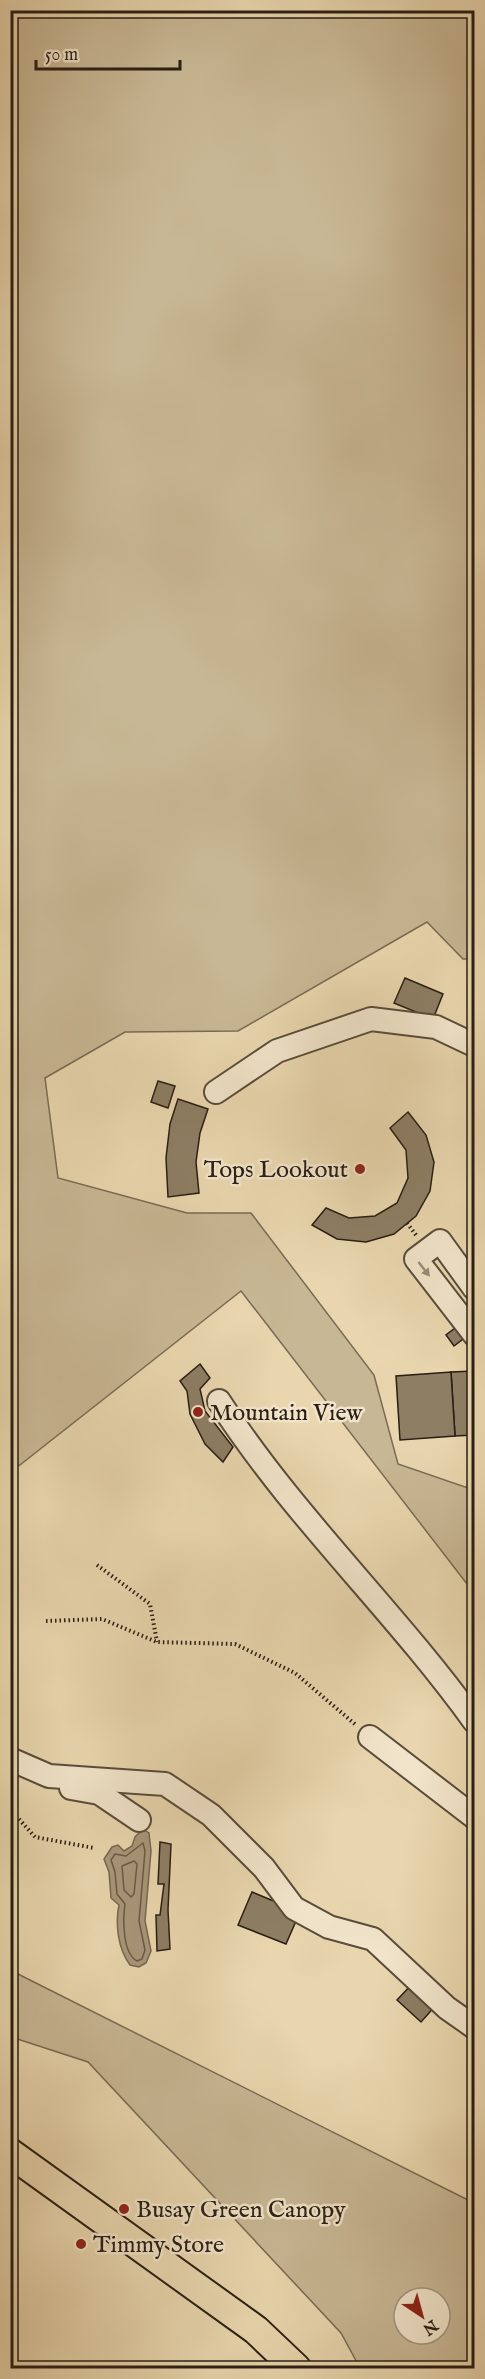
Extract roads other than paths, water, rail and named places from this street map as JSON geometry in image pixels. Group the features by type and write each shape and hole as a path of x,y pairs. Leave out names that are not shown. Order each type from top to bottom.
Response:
{"main road":[{"path":"10,2153 256,2330 296,2368"}],"lane":[{"path":"216,1092 277,1051 371,1019 436,1027 474,1045"},
{"path":"474,1288 440,1242 416,1259 474,1334"},
{"path":"219,1401 249,1449 444,1679 474,1721"},
{"path":"370,1737 474,1817"},
{"path":"10,1760 49,1776 63,1787 99,1793 139,1820"},
{"path":"49,1776 165,1784 211,1815 264,1868 294,1908 329,1928 373,1939 447,2008 474,2027"}],"water":[{"path":"143,1829 149,1833 151,1851 145,1921 151,1951 146,1963 139,1967 130,1965 120,1944 117,1920 119,1905 111,1898 109,1872 104,1859 112,1847 118,1845 124,1851 132,1846 135,1837"}],"place":[{"name":"Tops Lookout","path":"360,1169"},
{"name":"Mountain View","path":"198,1412"},
{"name":"Busay Green Canopy","path":"124,2209"},
{"name":"Timmy Store","path":"81,2244"}]}
